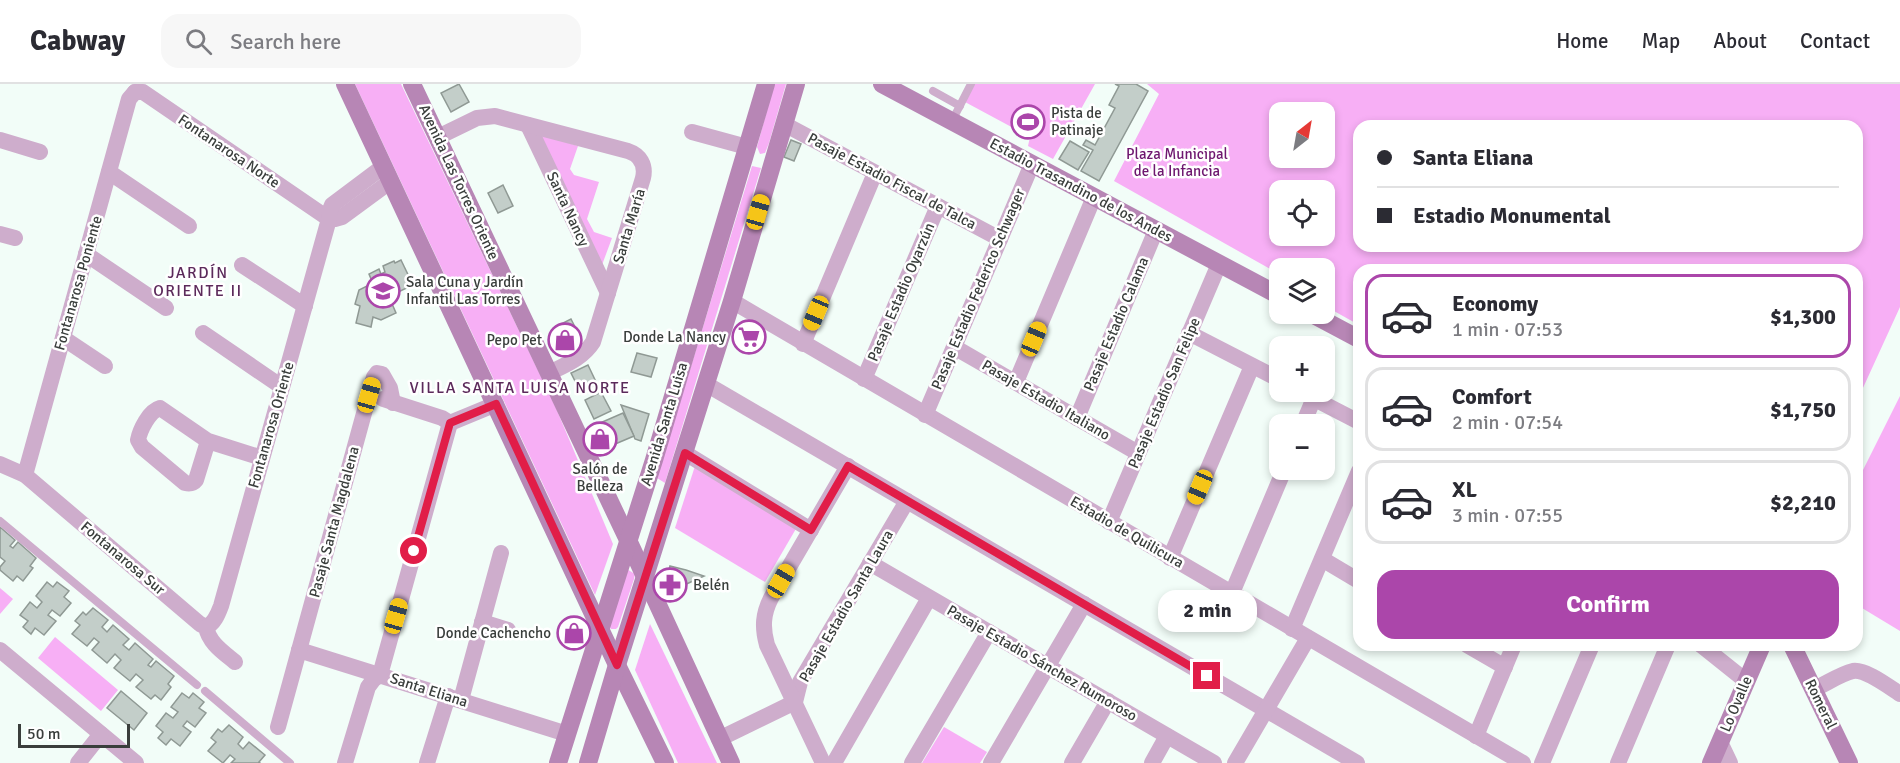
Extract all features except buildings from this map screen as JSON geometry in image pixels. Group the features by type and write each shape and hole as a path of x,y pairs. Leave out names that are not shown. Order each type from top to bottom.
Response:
{"street":[{"path":"345,84 665,763"},
{"name":"Avenida Las Torres Oriente","path":"412,84 731,763"},
{"name":"Avenida Santa Luisa","path":"558,763 657,449 766,84"},
{"name":"Avenida Santa Luisa","path":"588,763 732,301 795,84"},
{"name":"Estadio Trasandino de los Andes","path":"882,84 956,113 1032,164 1269,290"},
{"name":"Fontanarosa Poniente","path":"24,475 133,88"},
{"name":"Fontanarosa Norte","path":"133,88 143,92 329,219"},
{"name":"Santa María","path":"438,137 477,118 495,116 628,151 639,157 642,162 643,178 595,335 588,349 579,357 549,373"},
{"name":"Pasaje Estadio Fiscal de Talca","path":"784,124 1000,239"},
{"name":"Santa Nancy","path":"528,125 608,293"},
{"path":"692,132 749,142 749,156 757,161 763,160 777,145"},
{"path":"0,140 40,152"},
{"name":"Pasaje Estadio Federico Schwager","path":"925,415 1032,164"},
{"path":"109,172 189,226"},
{"path":"803,344 875,173"},
{"name":"Fontanarosa Oriente","path":"206,627 214,620 221,606 330,210 332,205 387,174"},
{"path":"1016,382 1094,197"},
{"name":"Pasaje Estadio Oyarzún","path":"864,379 938,206"},
{"name":"Pasaje Estadio Calama","path":"1077,418 1156,230"},
{"path":"86,254 166,308"},
{"name":"Pasaje Estadio San Felipe","path":"1109,522 1219,264"},
{"path":"242,265 305,306"},
{"name":"Estadio de Quilicura","path":"732,301 1522,763"},
{"path":"1331,324 1353,336"},
{"path":"203,333 282,387"},
{"path":"1189,333 1269,374"},
{"path":"63,338 105,366"},
{"name":"Pasaje Estadio Italiano","path":"954,347 1138,453"},
{"path":"1170,558 1252,366"},
{"name":"Pasaje Santa Magdalena","path":"278,727 375,374 380,373 390,388 393,403"},
{"path":"706,384 1357,763"},
{"path":"369,395 442,418 450,423 496,404"},
{"path":"1320,402 1353,419"},
{"path":"208,441 196,480 188,484 142,447 138,440 152,412 160,408 208,441 262,458"},
{"name":"Santa Eliana","path":"450,423 380,675 567,734"},
{"path":"685,453 811,530"},
{"name":"Fontanarosa Sur","path":"0,464 24,475 206,627 213,643 236,662"},
{"path":"824,763 767,645 764,624 767,606 848,466"},
{"path":"1232,594 1280,480"},
{"path":"1292,629 1353,485"},
{"name":"Pasaje Estadio Santa Laura","path":"795,702 800,682 907,501"},
{"path":"427,763 482,622 501,553"},
{"path":"1322,559 1353,577"},
{"name":"Pasaje Estadio Sánchez Rumoroso","path":"870,563 1214,763"},
{"path":"834,763 929,598"},
{"path":"991,763 1084,604"},
{"path":"482,622 508,630"},
{"path":"912,763 989,632"},
{"path":"1235,763 1308,638"},
{"path":"299,650 380,675"},
{"path":"0,651 136,763"},
{"path":"1477,651 1505,667"},
{"path":"1476,736 1512,651"},
{"path":"1542,763 1589,651"},
{"path":"1618,763 1665,651"},
{"path":"1708,651 1746,681"},
{"name":"Lo Ovalle","path":"1711,763 1759,651"},
{"name":"Romeral","path":"1795,651 1849,763"},
{"path":"1814,689 1848,673 1859,671 1900,694"},
{"path":"345,763 368,687 380,675"},
{"path":"1072,763 1108,701"},
{"path":"719,739 795,702"},
{"path":"78,763 102,734"},
{"path":"1152,763 1167,736"},
{"path":"1720,742 1730,763"}],"lane":[{"path":"933,91 956,113 971,84"},
{"path":"0,521 197,685"},
{"path":"205,691 290,763"}],"green space":[{"path":"355,84 401,84 556,408 613,544 595,595"},
{"path":"774,84 786,84 769,143 765,153 760,154 757,147"},
{"path":"975,84 1095,84 1053,159 1028,146 1030,137 965,102"},
{"name":"Plaza Municipal de la Infancia","path":"1147,84 1900,84 1900,307 1863,388 1863,264 1353,264 1353,322 1335,312 1335,258 1269,258 1269,268 1114,181 1159,94"},
{"path":"540,134 578,146 570,169 574,175 599,182 587,219 594,232 612,238 602,265"},
{"path":"752,166 761,168 665,483 657,478"},
{"path":"1900,396 1900,631 1863,609 1863,470"},
{"path":"695,466 797,527 765,582 675,528"},
{"path":"625,568 635,574 634,579 618,627 611,629 608,623"},
{"path":"0,588 13,599 0,614"},
{"path":"650,624 717,763 678,763 635,670"},
{"path":"55,637 118,690 101,711 38,658"},
{"path":"944,727 987,752 980,763 922,763"}],"place":[{"name":"Pista de Patinaje","path":"1028,122"},
{"name":"Sala Cuna y Jardín Infantil Las Torres","path":"383,291"},
{"name":"Donde La Nancy","path":"749,337"},
{"name":"Pepo Pet","path":"565,340"},
{"name":"Salón de Belleza","path":"600,439"},
{"name":"Belén","path":"670,585"},
{"name":"Donde Cachencho","path":"574,633"}],"district":[{"name":"JARDÍN ORIENTE II","path":"198,282"},
{"name":"VILLA SANTA LUISA NORTE","path":"520,388"}],"route":[{"path":"414,551 450,423 496,404 617,665 685,453 811,530 848,466 1207,676"}]}
